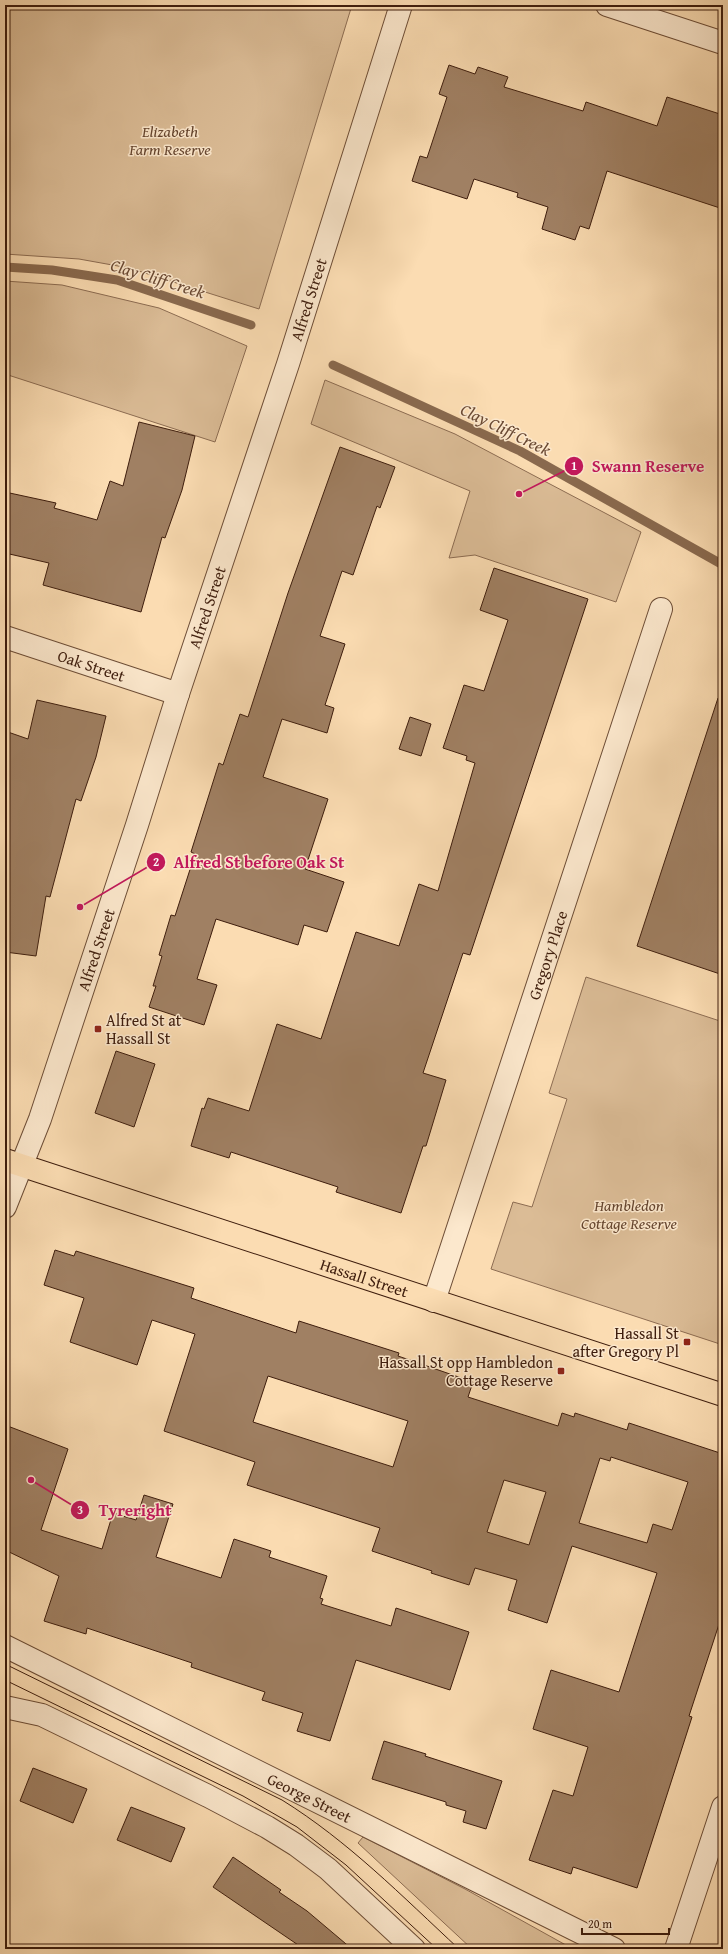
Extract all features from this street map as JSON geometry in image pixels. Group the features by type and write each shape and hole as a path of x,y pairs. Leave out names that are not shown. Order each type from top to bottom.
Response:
{"main road":[{"name":"Hassall Street","path":"14,1163 723,1395"}],"street":[{"name":"Alfred Street","path":"5,1207 14,1163 40,1119 137,825 178,694 288,364 401,5"},
{"path":"607,5 723,43"},
{"name":"Gregory Place","path":"434,1301 661,609"},
{"name":"Oak Street","path":"5,637 178,694"},
{"name":"George Street","path":"5,1646 614,1949"},
{"path":"5,1707 42,1715 208,1796 267,1827 296,1845 328,1869 414,1949"},
{"path":"676,1949 723,1807"}],"green space":[{"name":"Elizabeth Farm Reserve","path":"5,5 352,5 259,309 129,268 79,259 5,254"},
{"path":"5,281 62,285 159,308 247,346 215,442 5,374"},
{"path":"325,380 455,434 641,532 616,602 475,555 449,558 470,491 311,424"},
{"name":"Hambledon Cottage Reserve","path":"586,977 723,1022 723,1345 491,1269 513,1202 532,1207 567,1099 549,1093"},
{"path":"363,1837 465,1889 573,1949 472,1949 358,1843"}],"building":[{"path":"449,65 475,74 478,67 508,77 504,87 583,111 586,102 657,126 667,97 723,115 723,209 607,171 589,229 580,226 575,240 542,229 548,207 517,197 518,193 474,179 467,199 412,181 420,156 427,158 447,97 439,94"},
{"path":"139,422 195,436 182,490 165,538 162,537 141,612 43,585 49,563 5,553 5,492 56,503 54,508 97,520 110,481 123,486"},
{"path":"340,447 395,467 380,508 377,506 353,575 342,571 320,636 345,644 325,705 334,708 327,733 282,719 263,777 328,799 305,869 344,882 327,932 304,925 298,945 216,919 197,979 217,985 204,1025 149,1007 156,986 153,986 162,956 159,955 171,915 175,916 195,854 191,852 219,763 223,765 240,714 248,717 288,593"},
{"path":"494,568 588,599 470,955 463,953 423,1073 446,1080 426,1146 423,1146 401,1213 336,1192 338,1187 231,1152 229,1158 191,1146 202,1108 204,1109 208,1098 249,1111 277,1024 321,1039 356,932 399,946 419,884 438,891 475,763 466,760 467,756 443,748 464,685 484,691 508,620 480,610"},
{"path":"718,698 723,699 723,975 637,946"},
{"path":"37,700 106,716 96,757 81,801 76,799 50,897 46,896 36,956 5,952 5,731 28,739"},
{"path":"410,717 431,724 421,756 399,749"},
{"path":"116,1051 155,1064 134,1127 95,1113"},
{"path":"55,1250 74,1256 76,1251 194,1288 191,1298 296,1333 299,1321 399,1353 398,1356 473,1382 468,1397 558,1426 562,1413 574,1417 575,1413 627,1430 629,1423 723,1454 723,1612 689,1716 692,1717 637,1888 573,1867 571,1874 529,1860 553,1790 573,1796 588,1747 533,1729 551,1670 619,1692 657,1573 572,1546 547,1623 508,1610 517,1580 475,1568 469,1585 431,1573 432,1571 372,1551 380,1528 247,1485 255,1462 164,1431 195,1334 152,1320 137,1365 70,1342 84,1298 44,1285","holes":["268,1376 408,1421 393,1467 253,1422","611,1457 688,1482 672,1530 653,1524 647,1543 579,1523 600,1458 610,1461","504,1480 546,1492 529,1545 487,1532"]},
{"path":"5,1425 68,1449 41,1530 102,1549 113,1513 136,1520 144,1495 173,1504 156,1557 221,1578 234,1539 271,1551 269,1557 327,1576 320,1598 323,1599 321,1604 391,1626 396,1608 469,1632 450,1690 356,1660 330,1741 297,1731 303,1713 262,1700 265,1692 191,1667 192,1663 87,1628 86,1634 44,1621 59,1576 5,1550"},
{"path":"384,1741 502,1781 486,1829 463,1822 466,1811 446,1805 446,1802 372,1779"},
{"path":"33,1768 87,1789 73,1823 20,1801"},
{"path":"131,1807 185,1828 171,1862 117,1840"},
{"path":"233,1857 281,1890 279,1892 307,1911 352,1949 304,1949 213,1887"}],"waterway":[{"name":"Clay Cliff Creek","path":"5,267 52,270 117,280 251,325"},
{"name":"Clay Cliff Creek","path":"333,365 520,451 723,565"}],"tram line":[{"path":"5,1664 282,1800 306,1816 352,1851 459,1949"},
{"path":"5,1680 243,1796 297,1827 346,1865 437,1949"}],"place":[{"name":"Swann Reserve","path":"519,494"},
{"name":"Alfred St before Oak St","path":"80,907"},
{"name":"Alfred St at Hassall St","path":"98,1029"},
{"name":"Hassall St after Gregory Pl","path":"687,1342"},
{"name":"Hassall St opp Hambledon Cottage Reserve","path":"561,1371"},
{"name":"Tyreright","path":"31,1480"}]}
